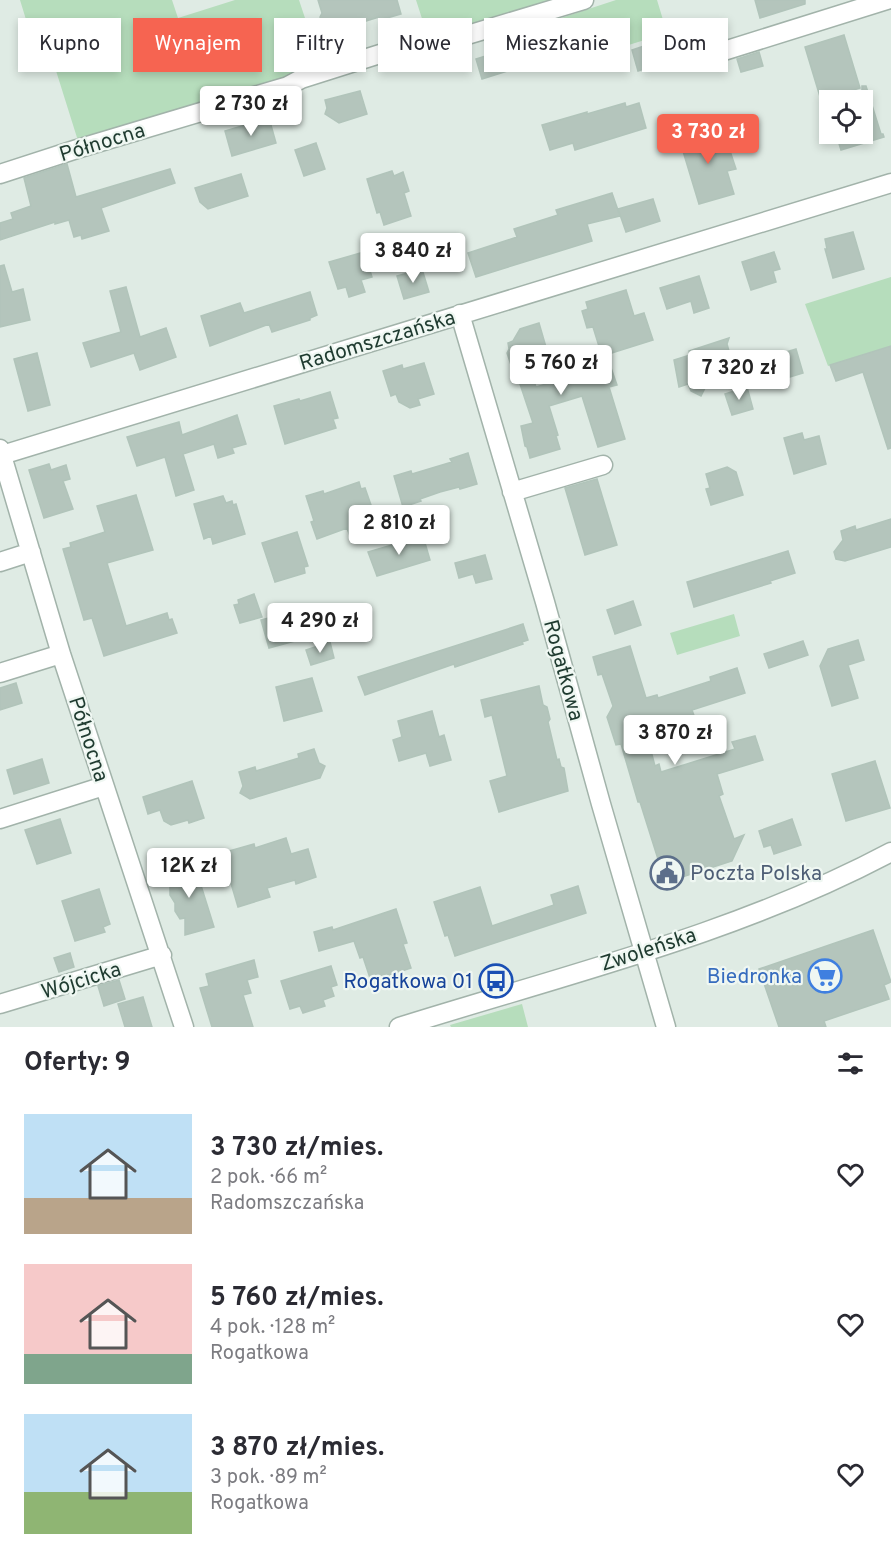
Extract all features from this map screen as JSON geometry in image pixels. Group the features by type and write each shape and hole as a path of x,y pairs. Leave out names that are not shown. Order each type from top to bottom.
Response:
{"street":[{"name":"Północna","path":"0,174 288,86 402,47 465,36 584,0"},
{"path":"728,50 887,0"},
{"name":"Radomszczańska","path":"1,452 891,183"},
{"name":"Rogatkowa","path":"460,314 666,1027"},
{"name":"Północna","path":"1,452 61,654 184,1027"},
{"path":"512,492 603,465"},
{"path":"0,562 31,552"},
{"path":"0,673 61,654"},
{"path":"0,819 104,786"},
{"name":"Zwoleńska","path":"399,1027 643,952 762,911 850,874 891,852"},
{"name":"Wójcicka","path":"0,1004 162,955"}],"green space":[{"path":"20,0 172,0 178,18 235,0 299,0 305,18 274,18 274,72 302,72 79,144 56,72 121,72 121,18 26,18"},
{"path":"416,0 566,0 505,18 484,18 484,24 472,28 472,18 422,18"},
{"path":"616,0 657,0 662,18 642,18 642,41 630,45 630,18 561,18"},
{"path":"891,277 891,346 828,366 805,304"},
{"path":"734,614 740,636 677,655 670,633"},
{"path":"522,1004 528,1027 451,1027 450,1025"}],"building":[{"path":"318,0 397,0 401,14 366,21 366,18 320,18 322,13"},
{"path":"755,0 805,0 805,4 760,18"},
{"path":"844,35 860,88 819,90 819,93 805,47"},
{"path":"642,47 642,70 638,71 632,50"},
{"path":"759,52 763,66 741,72 737,59"},
{"path":"484,56 484,72 504,72 482,79 476,59"},
{"path":"360,91 367,114 339,123 325,114 327,108 325,100"},
{"path":"625,103 626,107 639,103 646,128 575,150 573,143 550,150 542,125"},
{"path":"873,108 881,134 884,137 873,140"},
{"path":"269,118 276,143 232,156 225,131"},
{"path":"713,127 719,144 727,142 736,169 727,171 734,194 699,204 679,138"},
{"path":"316,143 325,169 304,176 295,150"},
{"path":"839,144 861,144 841,150"},
{"path":"67,164 76,197 170,169 175,183 101,208 109,231 82,239 81,235 74,237 69,220 55,224 55,222 0,240 0,223 13,219 11,213 31,206 24,178"},
{"path":"392,171 394,176 403,172 409,191 404,193 411,216 384,225 380,212 377,213 367,179"},
{"path":"241,174 248,196 208,209 200,202 195,188"},
{"path":"612,193 620,216 587,224 592,241 476,277 468,253 517,237 514,229 558,215 556,210"},
{"path":"653,199 660,221 626,232 618,209"},
{"path":"853,232 864,269 833,278 825,249 827,249 825,239"},
{"path":"364,252 372,277 361,280 365,292 349,297 346,287 338,289 329,262"},
{"path":"774,252 780,269 773,271 776,282 751,290 742,262"},
{"path":"4,265 12,292 23,289 30,320 0,327 0,266"},
{"path":"422,269 429,292 404,299 397,276"},
{"path":"699,276 709,308 694,313 691,301 667,309 660,288"},
{"path":"126,287 140,337 166,328 176,357 140,370 134,353 91,367 83,343 121,332 110,291"},
{"path":"626,290 634,316 644,313 653,340 602,356 593,327 587,328 582,311 588,309 586,302"},
{"path":"310,292 317,315 310,320 272,332 269,324 210,346 201,316 240,303 244,313"},
{"path":"539,323 548,354 527,360 536,387 610,365 617,385 609,387 625,439 598,447 582,396 549,406 560,449 530,458 521,426 533,423 516,371 513,371 507,353 508,343 513,341 520,329"},
{"path":"729,338 727,344 731,358 708,366 711,376 701,396 691,391 688,384 679,387 674,360 690,355 689,351"},
{"path":"891,346 891,448 888,449 863,372 836,381 830,365"},
{"path":"796,349 803,373 770,383 763,359"},
{"path":"37,353 50,405 28,411 14,359"},
{"path":"424,363 434,394 418,399 420,405 410,408 399,402 396,394 391,396 383,371 402,365 403,369"},
{"path":"747,387 753,409 732,415 725,394"},
{"path":"330,392 338,418 333,419 336,428 285,444 274,406"},
{"path":"237,415 246,444 232,448 234,453 218,458 214,444 183,454 194,490 176,496 165,457 137,466 127,437 179,422 182,435"},
{"path":"802,433 804,440 819,436 826,464 794,474 784,438"},
{"path":"468,453 477,484 440,492 403,507 394,476 411,471 412,474 452,462 450,459"},
{"path":"49,464 51,470 66,465 70,479 63,481 73,509 44,518 29,470"},
{"path":"727,467 736,472 743,495 711,505 706,489 710,488 706,474"},
{"path":"597,479 617,545 585,555 565,488"},
{"path":"359,482 361,489 365,488 371,505 359,509 367,533 351,539 347,528 317,539 306,496 323,491 324,494"},
{"path":"136,495 153,550 107,563 126,626 167,613 177,633 104,656 92,618 84,620 63,549 71,547 70,543 105,532 97,506"},
{"path":"223,496 226,503 232,501 233,505 236,504 245,534 213,544 211,536 204,539 194,504"},
{"path":"891,519 891,547 845,561 836,559 834,552 843,540 841,531 855,526 856,530"},
{"path":"297,532 308,566 304,567 305,573 275,582 262,543"},
{"path":"423,536 430,560 377,576 368,552"},
{"path":"788,551 795,573 770,581 771,583 694,607 687,582"},
{"path":"485,555 492,579 476,583 473,574 459,578 455,563"},
{"path":"254,594 262,617 240,623 234,605 239,604 238,600"},
{"path":"633,601 641,625 615,634 607,610"},
{"path":"287,613 295,641 269,648 261,620"},
{"path":"523,624 528,640 522,642 523,644 455,667 454,664 365,695 358,677"},
{"path":"858,640 864,660 848,665 858,698 832,706 820,666 828,649"},
{"path":"803,641 808,655 769,668 764,654"},
{"path":"330,642 334,658 311,665 306,650"},
{"path":"630,646 646,698 657,695 658,698 711,681 710,677 737,668 745,693 692,710 696,721 647,736 655,766 659,764 661,772 735,749 732,742 755,736 763,760 717,774 723,794 719,796 734,839 744,835 732,861 673,880 663,875 621,744 616,745 607,717 613,706 602,674 598,675 593,657"},
{"path":"312,678 322,711 284,721 276,687"},
{"path":"16,683 22,703 0,710 0,688"},
{"path":"539,686 543,705 547,707 550,719 548,722 557,760 559,759 561,767 564,768 568,791 499,812 490,781 507,776 492,715 485,717 481,700"},
{"path":"432,711 439,737 444,735 451,760 430,766 426,753 399,761 393,740 402,737 398,721"},
{"path":"314,749 319,763 325,766 320,778 250,799 240,793 243,786 239,772 255,767 256,771 299,758 298,754"},
{"path":"42,759 49,783 14,794 7,770"},
{"path":"875,761 890,808 846,821 832,774"},
{"path":"192,781 204,818 171,825 164,821 160,810 148,814 143,797"},
{"path":"60,819 71,853 37,864 25,830"},
{"path":"792,819 801,845 774,854 771,845 764,847 759,831"},
{"path":"286,838 291,854 308,849 316,877 296,884 295,880 267,888 270,897 238,907 222,853 254,844 255,848"},
{"path":"194,863 214,927 185,935 185,918 180,919 175,911 166,871"},
{"path":"578,886 586,913 455,956 448,935 445,936 434,902 480,887 492,926 554,905 551,895"},
{"path":"99,889 110,924 103,927 105,932 75,941 62,901"},
{"path":"396,909 407,943 403,944 411,968 371,981 363,957 360,958 354,941 319,951 314,932 332,927 333,930"},
{"name":"Biedronka","path":"873,930 891,982 884,985 889,999 824,1021 826,1027 779,1027 759,969"},
{"path":"70,953 74,967 59,972 54,958"},
{"path":"254,960 258,977 247,980 251,993 243,995 253,1027 212,1027 200,988 209,986 206,974"},
{"path":"331,966 337,985 331,987 334,996 323,1000 325,1006 303,1013 300,1006 290,1009 281,981"},
{"path":"119,980 125,999 104,1006 98,986"},
{"path":"143,997 152,1027 125,1027 118,1004"}],"place":[{"name":"Poczta Polska","path":"667,873"},
{"name":"Biedronka","path":"825,976"},
{"name":"Rogatkowa 01","path":"496,981"}]}
